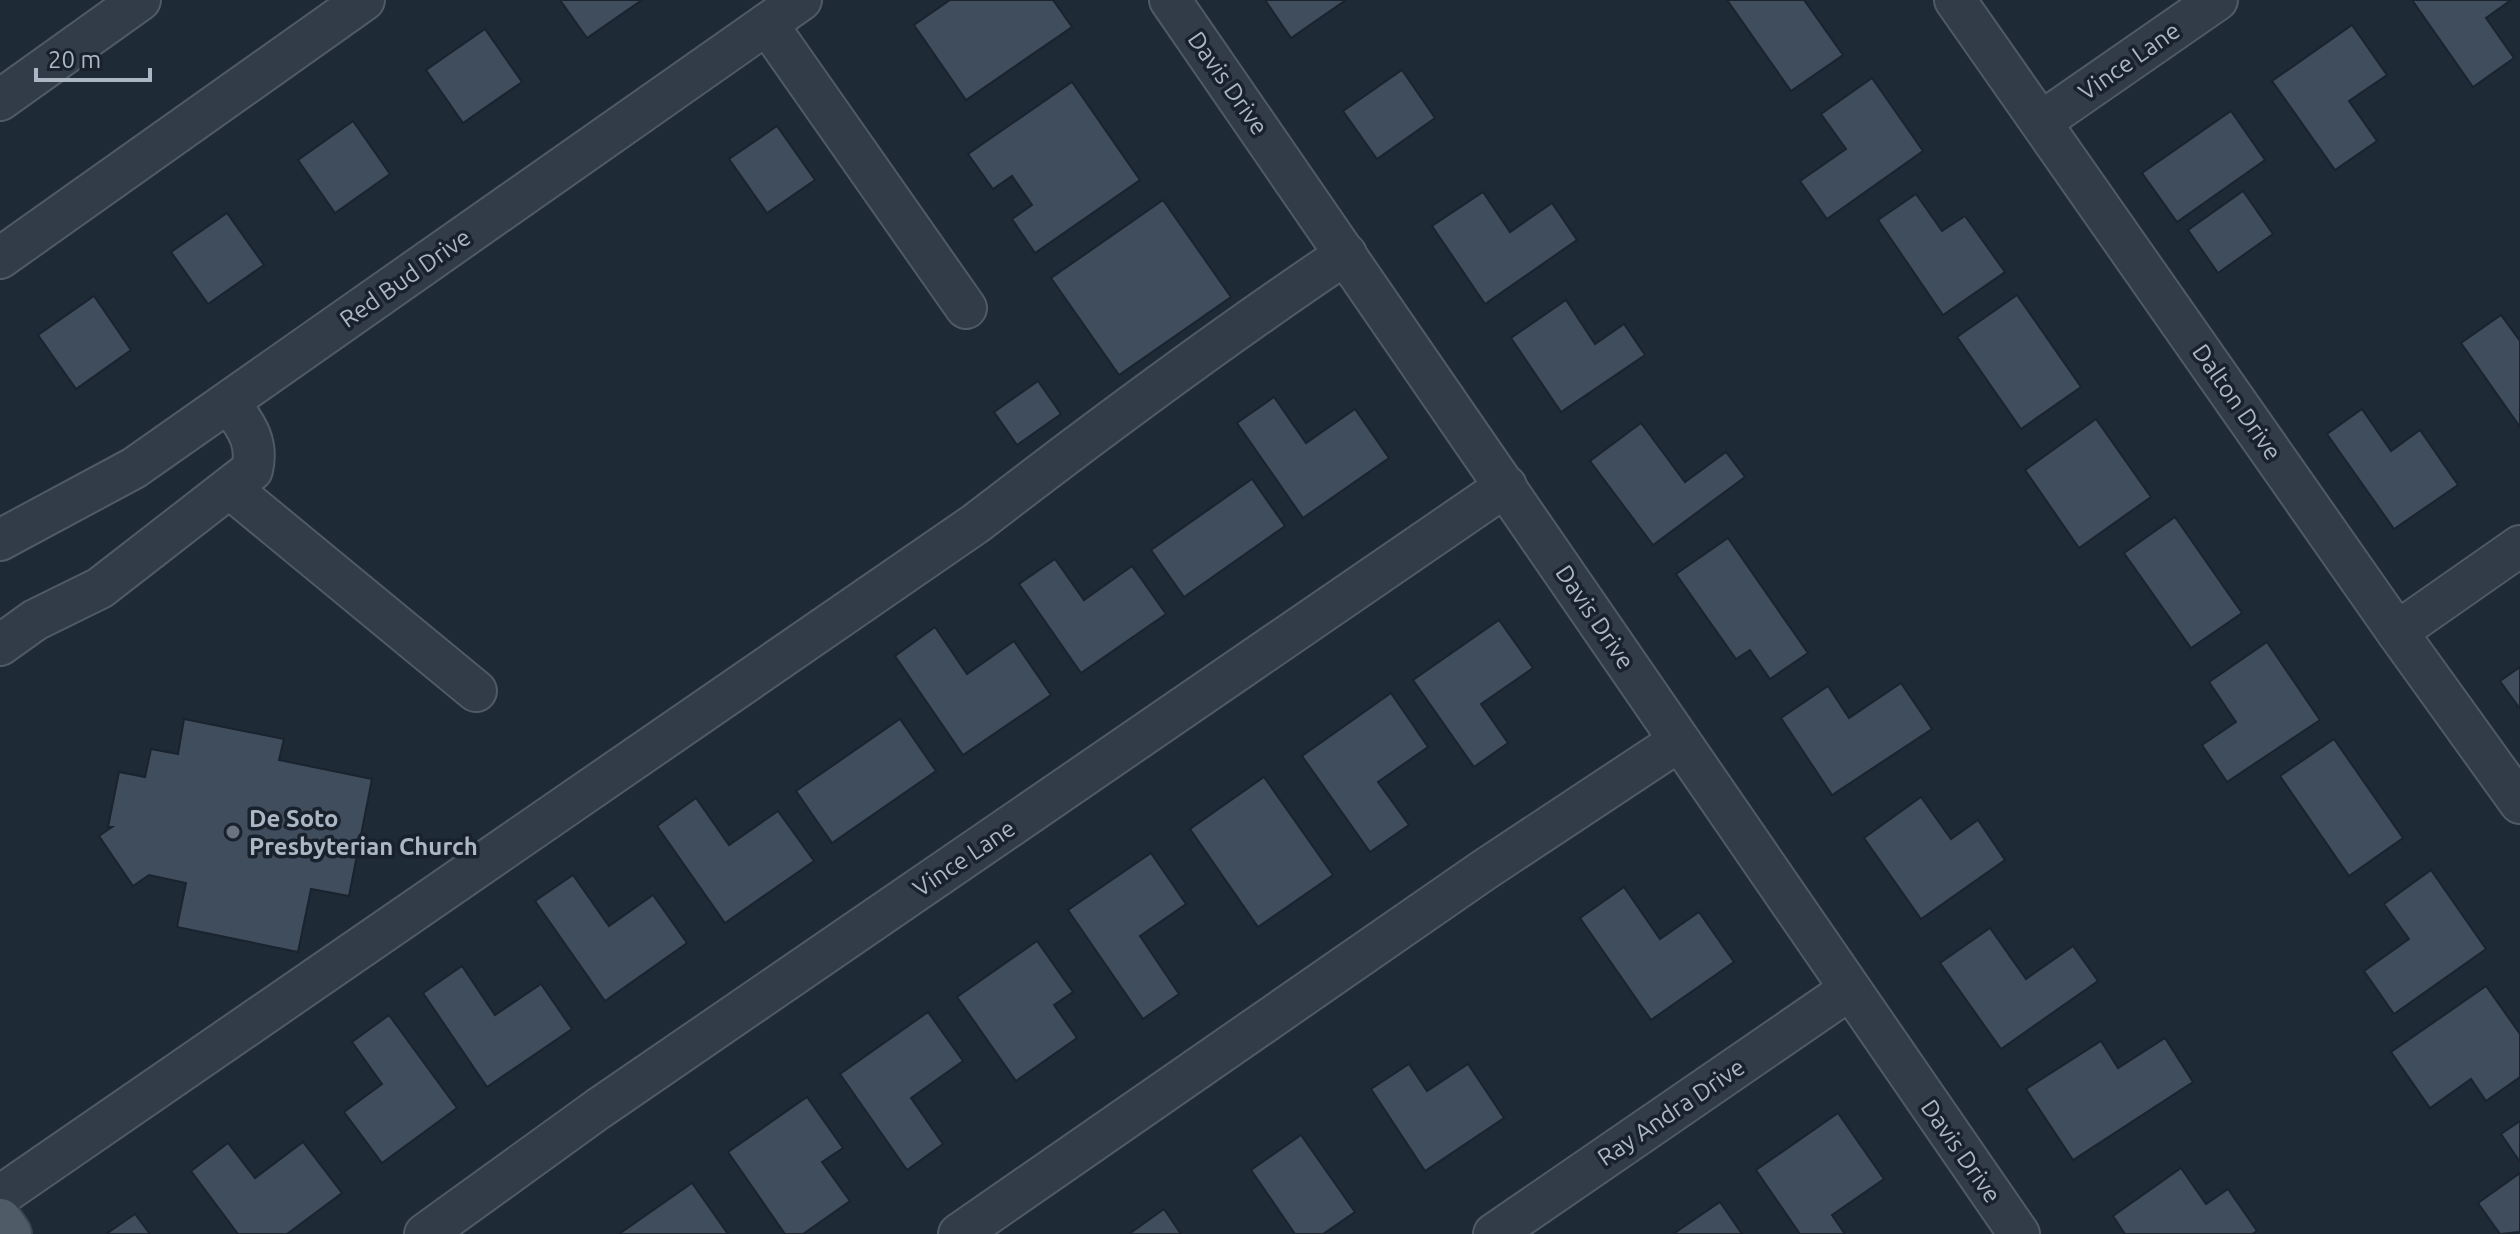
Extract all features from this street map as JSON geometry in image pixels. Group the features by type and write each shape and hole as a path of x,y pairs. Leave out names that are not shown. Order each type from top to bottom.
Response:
{"main road":[{"path":"0,1221 9,1234"}],"street":[{"path":"0,100 140,0"},
{"path":"0,258 364,0"},
{"name":"Red Bud Drive","path":"0,540 134,468 801,0"},
{"name":"Davis Drive","path":"1170,0 2017,1233"},
{"name":"Dalton Drive","path":"1955,0 2520,803"},
{"name":"Vince Lane","path":"2041,122 2217,0"},
{"path":"767,24 966,308"},
{"path":"0,1196 964,532 1240,325 1346,254"},
{"path":"0,645 35,620 100,588 252,470 256,454 251,434 229,402"},
{"name":"Vince Lane","path":"425,1234 598,1109 1506,486"},
{"path":"231,489 476,691"},
{"path":"2397,632 2520,546"},
{"path":"959,1234 1484,870 1679,741"},
{"name":"Ray Andra Drive","path":"1494,1234 1849,990"}],"building":[{"path":"560,0 642,0 587,38"},
{"path":"950,0 1053,0 1072,27 966,100 914,25"},
{"path":"1265,0 1346,0 1291,38"},
{"path":"1727,0 1804,0 1843,55 1791,91"},
{"path":"2412,0 2511,0 2486,18 2514,58 2473,87"},
{"path":"2352,25 2387,75 2349,101 2377,141 2335,170 2272,81"},
{"path":"485,29 522,82 463,123 426,70"},
{"path":"1402,70 1435,118 1377,159 1343,111"},
{"path":"1872,78 1923,151 1827,219 1800,181 1846,149 1821,114"},
{"path":"1072,82 1140,180 1035,253 1012,219 1032,205 1012,176 993,189 968,154"},
{"path":"2231,111 2265,160 2177,222 2142,173"},
{"path":"353,121 390,174 335,213 298,160"},
{"path":"777,126 815,180 767,213 729,159"},
{"path":"2243,191 2273,234 2218,273 2188,230"},
{"path":"1483,192 1510,232 1552,203 1577,240 1485,304 1432,226"},
{"path":"1916,194 1942,231 1965,216 2005,272 1943,315 1878,220"},
{"path":"1163,200 1231,297 1119,375 1051,278"},
{"path":"227,213 264,265 208,304 171,252"},
{"path":"2017,295 2081,387 2021,429 1957,337"},
{"path":"94,296 131,350 76,389 38,335"},
{"path":"1566,300 1595,344 1624,324 1645,355 1561,412 1511,338"},
{"path":"2501,315 2520,341 2520,427 2461,343"},
{"path":"1038,381 1061,414 1017,445 994,412"},
{"path":"1274,397 1306,443 1355,409 1389,458 1303,518 1237,423"},
{"path":"2362,409 2391,451 2420,430 2458,485 2394,529 2327,434"},
{"path":"2096,419 2151,497 2079,548 2025,470"},
{"path":"1641,423 1685,482 1726,452 1745,477 1653,545 1590,461"},
{"path":"1252,479 1285,526 1184,597 1151,550"},
{"path":"2175,517 2242,613 2191,648 2124,553"},
{"path":"1728,538 1808,653 1770,679 1750,650 1736,659 1676,574"},
{"path":"1055,559 1084,600 1132,566 1166,614 1081,673 1019,584"},
{"path":"1499,620 1533,668 1481,704 1508,743 1474,767 1413,680"},
{"path":"935,627 967,674 1014,641 1051,695 963,755 895,656"},
{"path":"2267,642 2320,720 2227,782 2202,745 2236,722 2209,682"},
{"path":"2520,667 2520,709 2500,681"},
{"path":"1901,683 1932,729 1832,795 1781,718 1828,686 1849,718"},
{"path":"1391,693 1428,747 1378,782 1409,825 1370,852 1302,756"},
{"name":"De Soto Presbyterian Church","path":"184,719 284,739 279,760 372,779 349,896 311,889 298,952 177,927 186,883 149,875 133,886 99,836 112,827 108,827 119,772 145,777 151,749 178,754"},
{"path":"900,719 936,771 832,843 796,791"},
{"path":"2334,739 2403,838 2349,876 2280,776"},
{"path":"1264,777 1333,875 1258,927 1190,829"},
{"path":"1921,797 1951,839 1978,820 2005,860 1921,919 1864,838"},
{"path":"696,798 729,845 778,811 814,861 725,923 657,826"},
{"path":"1151,853 1186,904 1140,936 1179,994 1143,1019 1068,910"},
{"path":"2431,870 2486,949 2394,1014 2364,971 2409,939 2384,904"},
{"path":"573,875 609,926 653,895 687,943 605,1001 535,901"},
{"path":"1624,887 1660,939 1699,912 1734,962 1651,1020 1580,918"},
{"path":"1990,928 2026,979 2073,946 2098,981 2001,1049 1940,963"},
{"path":"1037,941 1073,992 1054,1005 1077,1038 1016,1081 957,997"},
{"path":"462,966 495,1015 541,984 572,1029 487,1087 423,993"},
{"path":"2486,986 2520,1034 2520,1077 2486,1101 2471,1079 2430,1108 2391,1052"},
{"path":"928,1012 963,1061 911,1098 943,1144 907,1170 840,1074"},
{"path":"389,1015 457,1108 382,1163 344,1112 382,1084 352,1042"},
{"path":"2165,1038 2193,1082 2073,1160 2026,1089 2101,1041 2118,1068"},
{"path":"1409,1064 1427,1091 1468,1064 1504,1118 1425,1171 1371,1089"},
{"path":"807,1097 843,1148 822,1162 850,1201 803,1234 785,1234 728,1152"},
{"path":"1838,1113 1884,1179 1832,1215 1845,1234 1800,1234 1756,1170"},
{"path":"2520,1121 2520,1162 2501,1134"},
{"path":"1301,1135 1355,1212 1323,1234 1295,1234 1251,1170"},
{"path":"303,1142 342,1193 287,1234 238,1234 191,1171 228,1143 255,1178"},
{"path":"2181,1168 2206,1204 2228,1189 2257,1231 2252,1234 2125,1234 2113,1216"},
{"path":"2520,1173 2520,1232 2500,1234 2478,1203"},
{"path":"692,1183 728,1234 619,1234"},
{"path":"1720,1202 1742,1234 1673,1234"},
{"path":"1164,1209 1181,1234 1129,1234"},
{"path":"135,1214 150,1234 106,1234"}],"place":[{"name":"De Soto Presbyterian Church","path":"233,832"}]}
